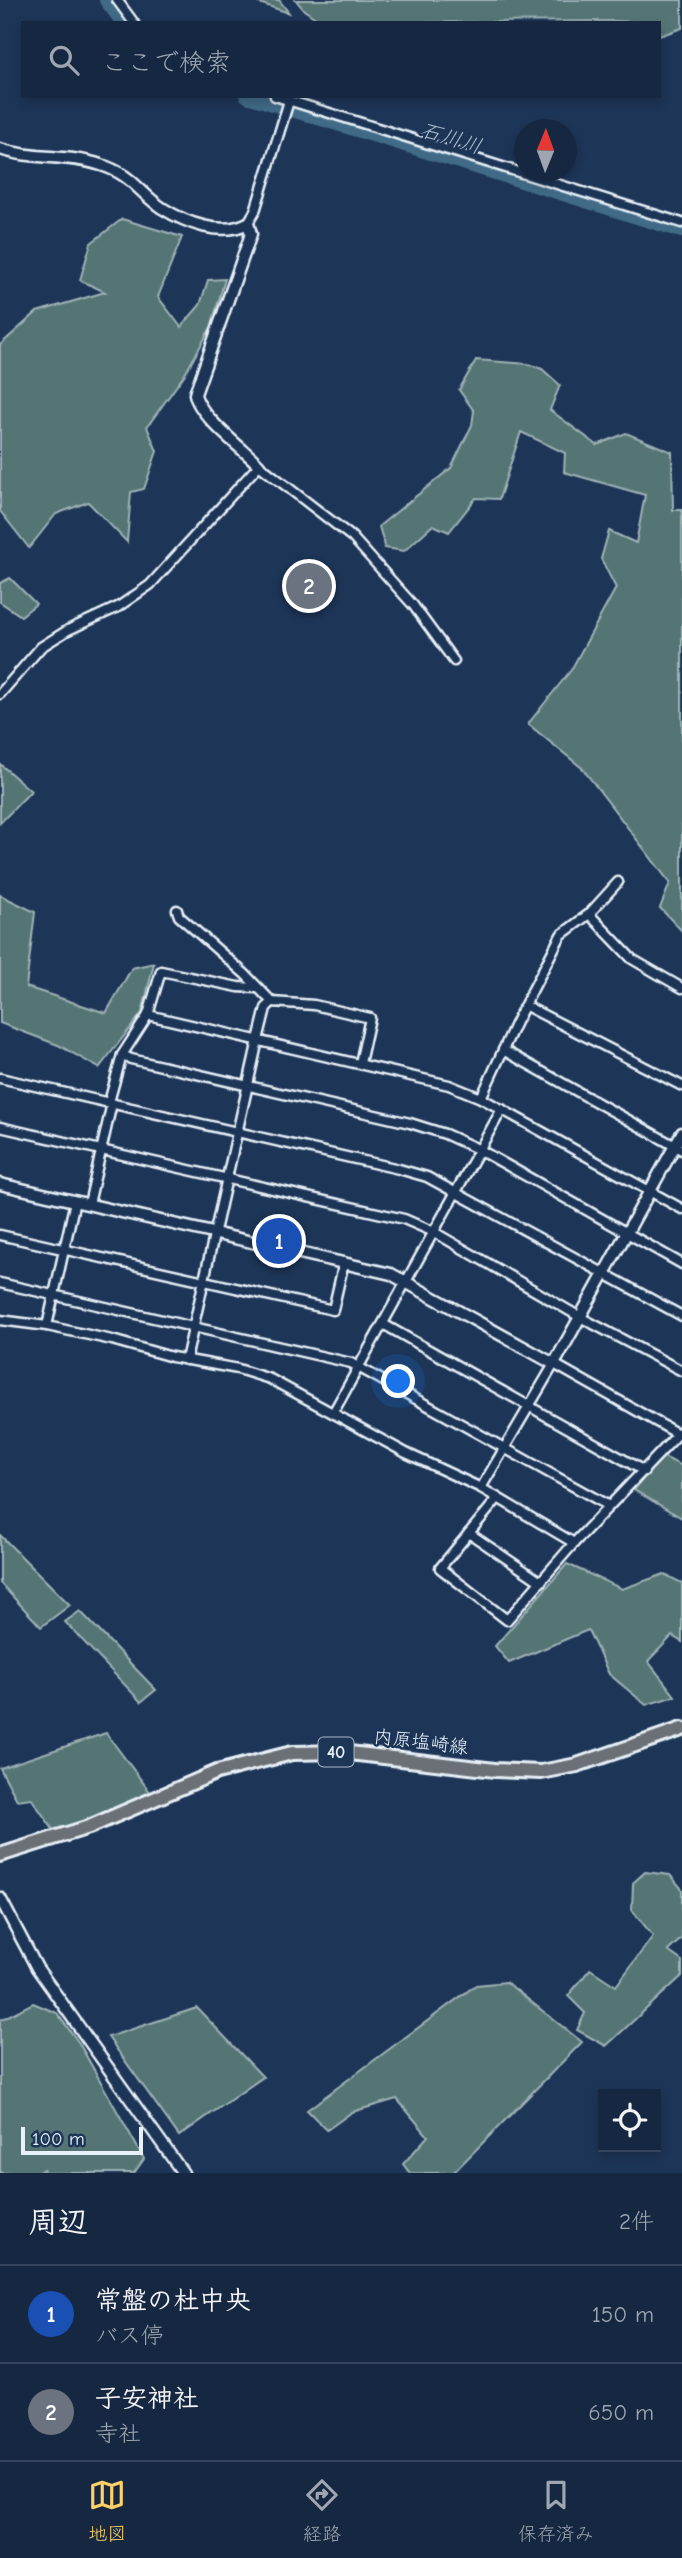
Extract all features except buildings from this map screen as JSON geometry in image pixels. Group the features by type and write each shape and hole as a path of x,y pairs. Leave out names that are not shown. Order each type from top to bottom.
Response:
{"main road":[{"name":"内原塩崎線","path":"0,1855 42,1844 89,1827 216,1772 292,1753 341,1752 495,1770 541,1772 577,1765 682,1729"}],"street":[{"path":"117,0 133,21"},
{"path":"278,98 288,105 682,223"},
{"path":"0,149 17,155 101,164 127,176 161,207 198,225 238,228 248,223 255,211 288,105"},
{"path":"248,223 251,234 195,394 196,400 209,417 260,465 352,537 413,605 454,661"},
{"path":"0,694 41,647 68,629 118,607 150,584 260,465"},
{"path":"481,1098 561,935 589,914 618,882"},
{"path":"177,910 179,916 245,974 272,1002 314,1005 370,1018 360,1063"},
{"path":"589,914 632,959 682,988"},
{"path":"89,1204 122,1055 148,1015 161,971 238,987 256,988"},
{"path":"186,1360 258,1040 266,1008 272,1002"},
{"path":"526,1006 682,1086"},
{"path":"148,1015 431,1080 481,1098 682,1209"},
{"path":"503,1050 678,1149"},
{"path":"122,1055 410,1123 445,1134 480,1150 682,1264"},
{"path":"0,1078 414,1173 457,1191 682,1316"},
{"path":"333,1413 502,1109"},
{"path":"0,1127 391,1215 434,1232 580,1317 682,1371"},
{"path":"481,1488 529,1408 650,1191 678,1149 682,1133"},
{"path":"0,1184 391,1273 680,1432 574,1543 507,1620 440,1568 498,1498"},
{"path":"47,1326 75,1201"},
{"path":"0,1235 333,1310 344,1262"},
{"path":"0,1283 351,1363 609,1506"},
{"path":"0,1320 47,1326 112,1340 270,1379 406,1453 481,1488 574,1543"},
{"path":"383,1324 644,1471"},
{"path":"469,1533 541,1582"},
{"path":"0,1898 37,1968 183,2173"}],"green space":[{"path":"250,0 279,0 289,13"},
{"path":"296,0 682,0 682,28 661,35 661,21 320,21 304,10"},
{"path":"122,219 182,237 158,297 181,327 200,305 208,280 225,279 211,327 185,374 147,427 157,451 144,489 131,492 127,542 88,502 56,514 29,548 0,511 0,345 37,312 105,292 80,280 91,243"},
{"path":"476,360 528,364 542,369 560,385 550,410 597,445 626,433 672,452 673,510 682,510 682,931 660,908 670,883 582,768 528,724 571,670 616,588 601,559 609,531 636,543 645,495 564,472 565,453 521,432 499,499 476,498 449,532 433,525 404,551 385,548 379,526 451,468 472,425 474,411 459,390"},
{"path":"10,578 36,604 21,616 0,602 0,583"},
{"path":"0,764 31,791 0,823"},
{"path":"0,895 35,912 26,987 106,1013 132,968 154,963 142,1013 99,1068 58,1045 0,1023"},
{"path":"662,1456 682,1466 682,1518 634,1490"},
{"path":"0,1535 70,1605 41,1627 0,1583"},
{"path":"567,1564 622,1589 664,1574 682,1583 682,1642 672,1636 648,1661 675,1696 646,1705 609,1674 588,1630 509,1663 495,1646"},
{"path":"80,1611 156,1690 141,1702 65,1622"},
{"path":"106,1733 150,1792 80,1826 55,1832 31,1798 17,1800 0,1768"},
{"path":"645,1872 670,1875 682,1889 682,1938 668,1951 682,1961 682,1976 606,2046 577,2030 585,2013 568,1996 590,1969 616,1986 653,1936 632,1910 633,1883"},
{"path":"506,1982 582,2042 453,2173 410,2173 403,2164 428,2136 397,2099 352,2112 327,2130 307,2110 476,1985"},
{"path":"33,2003 57,2013 79,2043 144,2159 134,2173 45,2173 43,2169 38,2173 0,2173 0,2020"},
{"path":"197,2008 263,2077 179,2136 108,2037"}],"waterway":[{"name":"石川川","path":"106,0 122,21"},
{"name":"石川川","path":"253,98 682,231"}],"place":[{"name":"子安神社","path":"309,586"},
{"name":"常盤の杜中央","path":"279,1241"}]}
